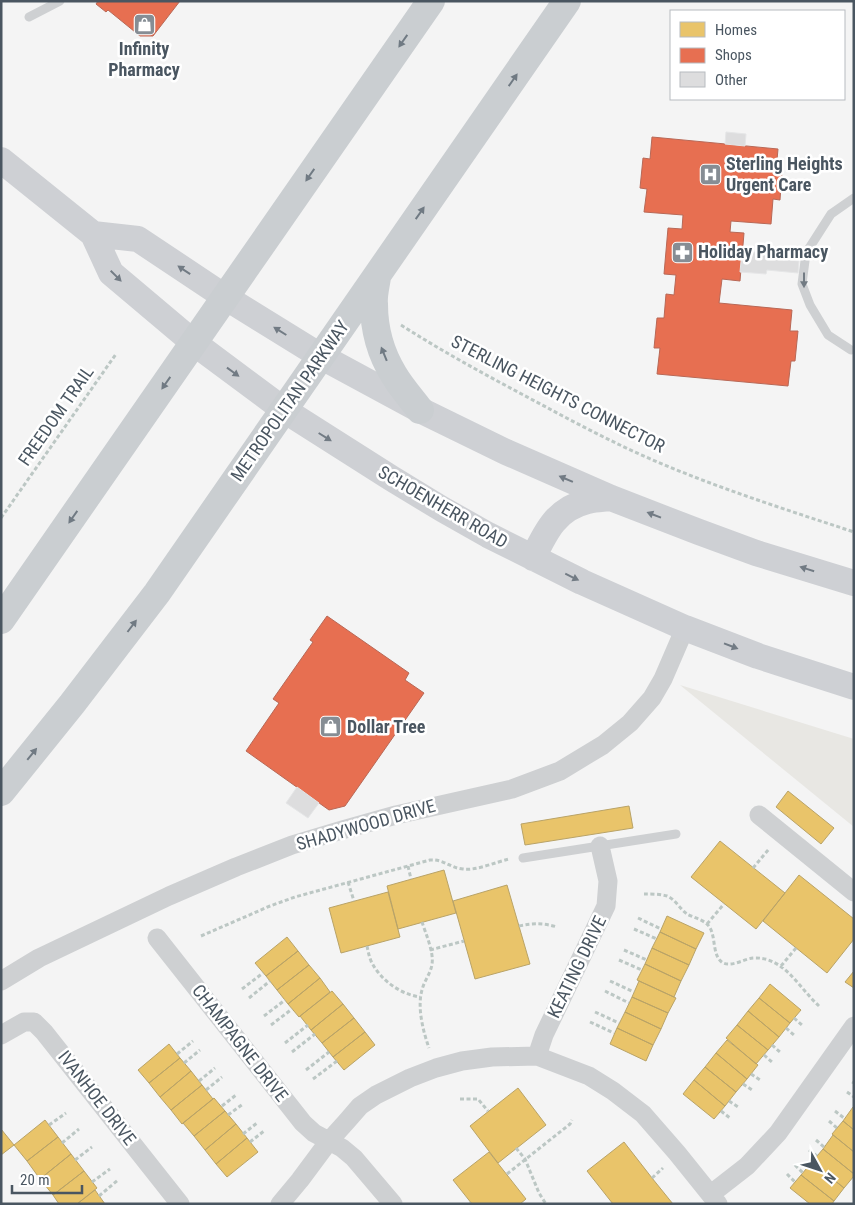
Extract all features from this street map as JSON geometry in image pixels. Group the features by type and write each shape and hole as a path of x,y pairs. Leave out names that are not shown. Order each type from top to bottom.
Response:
{"main road":[{"path":"1,620 431,1"},
{"name":"METROPOLITAN PARKWAY","path":"1,792 72,704 157,593 567,1"},
{"name":"SCHOENHERR ROAD","path":"1,160 93,234 111,273 194,343 284,410 335,443 434,504 533,558 582,582 685,628 758,656 854,687"},
{"path":"93,234 138,240 225,297 322,356 420,410 506,452 611,498 699,532 756,553 854,583"},
{"path":"377,276 373,302 379,341 385,358 395,376 420,410"},
{"path":"533,558 550,525 561,514 572,507 588,501 611,498"}],"street":[{"name":"SHADYWOOD DRIVE","path":"1,981 39,958 236,866 292,845 342,830 396,815 512,788 560,771 610,739 630,723 652,698 663,679 685,628"},
{"path":"759,815 854,892"},
{"name":"KEATING DRIVE","path":"536,1056 544,1035 606,906 608,881 600,846"},
{"name":"CHAMPAGNE DRIVE","path":"157,938 303,1123 314,1134 342,1148 354,1158 393,1204"},
{"name":"IVANHOE DRIVE","path":"1,1035 24,1022 34,1022 44,1032 180,1204"},
{"path":"280,1204 329,1141 360,1106 376,1095 410,1078 462,1061 492,1057 536,1056 589,1076 613,1091 643,1114 714,1199 778,1133 854,1026"}],"lane":[{"path":"29,16 60,1"},
{"path":"851,350 828,335 810,305 802,284 806,253 831,214 854,198"},
{"path":"523,858 676,834"}],"path":[{"name":"STERLING HEIGHTS CONNECTOR","path":"396,321 482,373 620,445 725,488 854,532"},
{"name":"FREEDOM TRAIL","path":"1,518 116,354"},
{"path":"753,868 774,842"},
{"path":"202,936 295,897 430,860 437,860 463,869 473,869 510,859"},
{"path":"408,866 411,879"},
{"path":"348,882 354,901"},
{"path":"644,894 669,897 682,910 707,924 710,927 720,961 726,964 751,958 761,958 781,966 819,1006"},
{"path":"707,924 724,904"},
{"path":"638,918 662,929"},
{"path":"422,922 432,958 432,966 420,996 422,1023 432,1055"},
{"path":"519,926 540,923 558,927"},
{"path":"634,929 657,939"},
{"path":"430,950 464,941"},
{"path":"367,946 371,961 383,977 403,992 412,996 420,996"},
{"path":"781,966 796,948"},
{"path":"624,950 647,960"},
{"path":"619,960 642,970"},
{"path":"242,989 263,973"},
{"path":"249,998 270,981"},
{"path":"610,981 634,992"},
{"path":"604,991 629,1003"},
{"path":"264,1016 285,1000"},
{"path":"271,1025 292,1009"},
{"path":"595,1012 619,1023"},
{"path":"794,1018 803,1026"},
{"path":"590,1022 614,1033"},
{"path":"285,1043 308,1025"},
{"path":"786,1028 795,1036"},
{"path":"292,1052 315,1034"},
{"path":"177,1054 193,1040"},
{"path":"772,1045 781,1053"},
{"path":"184,1063 200,1050"},
{"path":"306,1070 329,1052"},
{"path":"764,1056 773,1063"},
{"path":"313,1079 337,1061"},
{"path":"199,1081 215,1068"},
{"path":"751,1074 760,1080"},
{"path":"206,1090 222,1077"},
{"path":"743,1084 752,1090"},
{"path":"847,1092 854,1097"},
{"path":"222,1106 236,1095"},
{"path":"460,1099 478,1099 488,1111"},
{"path":"729,1101 738,1107"},
{"path":"228,1115 243,1104"},
{"path":"721,1111 730,1118"},
{"path":"835,1111 844,1118"},
{"path":"48,1126 66,1113"},
{"path":"507,1174 570,1124 572,1120"},
{"path":"829,1121 837,1128"},
{"path":"244,1134 257,1122"},
{"path":"62,1143 79,1129"},
{"path":"250,1142 264,1131"},
{"path":"816,1140 824,1146"},
{"path":"75,1160 92,1147"},
{"path":"516,1148 525,1159 538,1193 546,1204"},
{"path":"809,1150 817,1156"},
{"path":"795,1165 803,1173"},
{"path":"652,1178 666,1166"},
{"path":"92,1182 110,1169"},
{"path":"787,1174 796,1182"},
{"path":"99,1196 118,1180"}],"shaded area":[{"path":"680,685 854,739 854,827"}],"building: Homes":[{"path":"788,791 834,828 821,844 776,807"},
{"path":"629,806 633,828 525,845 521,824"},
{"path":"720,841 785,893 756,929 691,877"},
{"path":"444,870 456,913 398,929 387,886"},
{"path":"799,875 854,919 854,939 827,973 763,921"},
{"path":"507,885 530,964 475,979 453,901"},
{"path":"388,892 400,937 341,953 329,908"},
{"path":"667,916 704,933 696,949 660,932"},
{"path":"660,932 696,949 689,965 652,948"},
{"path":"287,937 298,951 266,976 255,963"},
{"path":"652,948 689,965 681,981 645,964"},
{"path":"298,951 309,965 277,990 266,976"},
{"path":"645,964 681,981 674,997 637,980"},
{"path":"309,965 320,978 288,1004 277,990"},
{"path":"854,971 854,988 845,982"},
{"path":"320,978 330,992 299,1017 288,1004"},
{"path":"639,981 676,998 668,1013 632,997"},
{"path":"770,984 801,1010 790,1023 759,998"},
{"path":"332,991 343,1004 311,1030 300,1016"},
{"path":"632,997 668,1013 661,1029 625,1012"},
{"path":"759,998 790,1023 779,1037 748,1011"},
{"path":"343,1004 354,1018 322,1043 311,1030"},
{"path":"748,1011 779,1037 768,1050 737,1025"},
{"path":"625,1012 661,1029 653,1045 617,1028"},
{"path":"354,1018 365,1032 333,1057 322,1043"},
{"path":"737,1025 768,1050 756,1064 726,1038"},
{"path":"617,1028 653,1045 646,1061 610,1044"},
{"path":"365,1032 375,1045 344,1070 333,1057"},
{"path":"727,1040 758,1065 747,1079 716,1053"},
{"path":"169,1044 180,1058 149,1083 138,1070"},
{"path":"716,1053 747,1079 736,1092 705,1067"},
{"path":"180,1058 191,1071 160,1097 149,1083"},
{"path":"705,1067 736,1092 725,1106 694,1080"},
{"path":"191,1071 202,1085 171,1110 160,1097"},
{"path":"694,1080 725,1106 714,1119 683,1094"},
{"path":"202,1085 213,1099 182,1124 171,1110"},
{"path":"518,1088 546,1125 498,1163 470,1126"},
{"path":"214,1098 225,1111 194,1136 183,1123"},
{"path":"854,1108 854,1130 843,1121"},
{"path":"225,1111 236,1124 205,1150 194,1136"},
{"path":"45,1120 58,1137 27,1161 14,1145"},
{"path":"843,1121 854,1130 854,1152 832,1134"},
{"path":"236,1124 247,1138 216,1164 205,1150"},
{"path":"1,1129 14,1145 1,1155"},
{"path":"833,1135 854,1152 854,1174 823,1149"},
{"path":"58,1137 71,1154 40,1179 27,1161"},
{"path":"247,1138 258,1152 227,1177 216,1164"},
{"path":"624,1142 673,1204 613,1204 587,1171"},
{"path":"823,1149 854,1174 844,1188 812,1162"},
{"path":"489,1152 526,1199 520,1204 472,1204 453,1180"},
{"path":"71,1154 84,1171 53,1195 40,1179"},
{"path":"812,1162 844,1188 834,1201 801,1175"},
{"path":"84,1171 97,1188 77,1204 59,1204 53,1195"},
{"path":"801,1175 834,1201 832,1204 810,1204 790,1188"},
{"path":"95,1190 105,1204 77,1204"}],"building: Shops":[{"name":"Infinity Pharmacy","path":"98,1 180,1 153,36 140,36 108,10 106,12 96,4"},
{"path":"652,137 778,149 776,171 782,172 780,200 773,199 771,224 731,221 730,232 744,233 740,281 722,279 719,303 792,310 790,331 798,331 795,361 791,361 788,386 657,374 660,348 654,348 657,318 664,318 666,294 674,295 676,275 664,274 668,228 682,229 683,215 644,212 647,189 640,188 643,158 650,159"},
{"name":"Dollar Tree","path":"327,616 409,673 405,680 424,693 345,806 329,810 246,751 279,703 273,699 313,642 310,640"}],"building: Other":[{"path":"726,132 746,134 745,146 725,144"},
{"path":"742,251 768,253 767,258 799,261 798,273 767,270 766,274 740,272"},
{"path":"297,787 319,803 308,818 286,803"}],"place":[{"name":"Infinity Pharmacy","path":"144,24"},
{"name":"Sterling Heights Urgent Care","path":"710,174"},
{"name":"Holiday Pharmacy","path":"682,252"},
{"name":"Dollar Tree","path":"331,727"}]}
